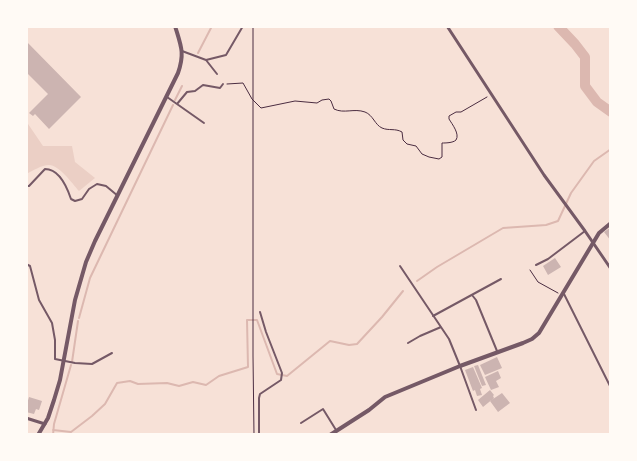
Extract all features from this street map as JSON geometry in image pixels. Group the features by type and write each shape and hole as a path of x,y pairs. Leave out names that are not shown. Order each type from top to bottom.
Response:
{"street":[{"path":"38,435 48,418 60,380 71,317 84,269 95,241 178,73 182,51 175,26"},
{"path":"448,26 544,176 611,269"},
{"path":"330,435 369,410 385,397 532,339 538,333 592,243 599,233 611,223"},
{"path":"26,418 44,424"}],"lane":[{"path":"206,60 226,55 243,26"},
{"path":"182,51 206,60 216,74"},
{"path":"177,104 187,92 195,91 203,85 220,88 223,84"},
{"path":"166,97 204,123"},
{"path":"26,186 29,186 45,169 50,169 57,174 74,201 82,199 89,189 97,184 106,186 118,196"},
{"path":"536,265 548,259 585,231"},
{"path":"26,264 30,266 39,300 52,323 55,340 55,360 92,364 112,353"},
{"path":"400,266 448,339 476,410"},
{"path":"433,316 501,279"},
{"path":"562,294 611,388"},
{"path":"472,295 476,300 498,353"},
{"path":"259,435 260,394 281,380 282,373 260,312"},
{"path":"408,343 441,327"},
{"path":"301,423 323,409 336,430"}],"path":[{"path":"253,26 254,435"},
{"path":"223,84 242,83 261,108 294,101 317,103 329,99 332,101 334,109 344,112 356,110 366,112 381,128 388,130 397,129 402,132 403,140 408,144 416,146 422,154 439,159 442,158 442,143 456,140 455,128 449,116 456,112 461,112 491,94"},
{"path":"530,270 538,282 562,294"}],"shaded area":[{"path":"26,121 43,146 72,146 75,162 95,178 79,191 65,175 53,166 43,166 26,174"}],"building":[{"path":"26,41 81,97 49,129 35,114 33,116 29,113 48,94 26,72"},
{"path":"611,227 611,241 604,232"},
{"path":"555,258 561,267 548,275 543,266"},
{"path":"497,357 502,368 485,375 480,365"},
{"path":"478,365 486,385 482,386 474,366"},
{"path":"473,367 482,388 480,389 482,395 477,396 475,390 473,391 465,370"},
{"path":"498,371 501,378 496,381 499,387 491,390 485,377"},
{"path":"490,390 494,398 483,407 478,400"},
{"path":"502,393 510,403 498,412 490,401"},
{"path":"29,397 42,401 39,410 36,409 34,414 26,412"}],"waterway":[{"path":"198,53 212,26"},
{"path":"558,26 585,57 585,86 597,102 611,112"},
{"path":"175,100 182,86"},
{"path":"79,318 90,278 173,105"},
{"path":"417,281 503,228 546,225 558,221 571,193 594,161 611,149"},
{"path":"53,430 71,432 105,404 117,383 130,381 138,384 167,383 179,386 193,382 206,385 219,376 248,367 247,320 257,320 277,374 287,376 330,341 349,345 357,344 403,291"},
{"path":"72,362 78,321"},
{"path":"53,435 54,424 71,365"}]}
